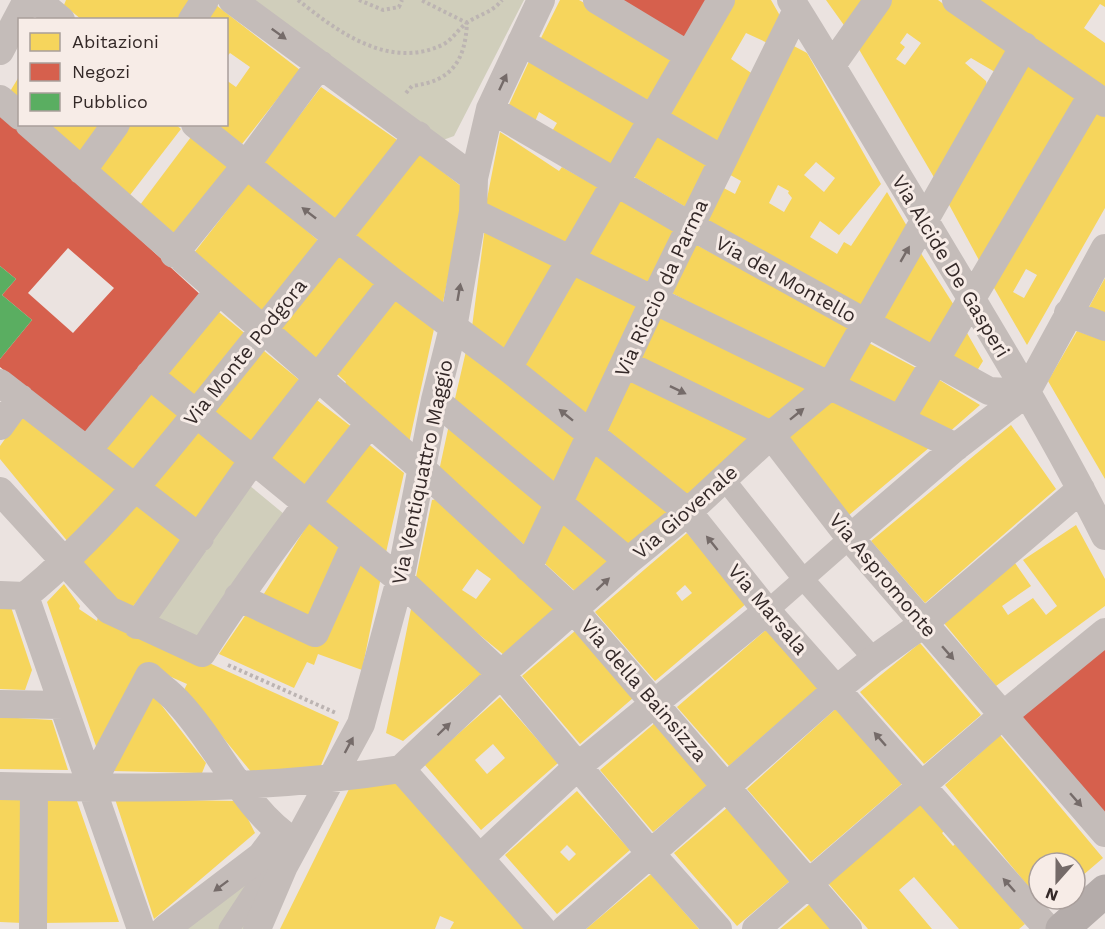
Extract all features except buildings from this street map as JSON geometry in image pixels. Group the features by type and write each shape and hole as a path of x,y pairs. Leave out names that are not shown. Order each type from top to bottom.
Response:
{"main road":[{"path":"1062,929 1105,891"}],"street":[{"path":"0,51 27,0"},
{"path":"37,0 60,18"},
{"path":"193,18 206,0"},
{"path":"232,0 474,178"},
{"name":"Via Ventiquattro Maggio","path":"257,929 278,852 330,780 361,724 400,580 435,400 453,328 473,212 474,178 490,109 541,0"},
{"path":"597,0 688,55"},
{"path":"508,368 618,182 721,0"},
{"path":"832,65 878,0"},
{"path":"900,420 971,298 1099,99 956,0"},
{"name":"Via Alcide De Gasperi","path":"794,5 971,298 1081,489 1105,536"},
{"name":"Via Riccio da Parma","path":"528,568 794,5"},
{"path":"521,42 654,117 722,159"},
{"name":"Via Giovenale","path":"401,769 501,674 628,561 688,512 771,435 831,386 1024,46"},
{"path":"174,254 246,165 320,64"},
{"path":"0,99 18,114"},
{"name":"Via del Montello","path":"490,109 691,226 989,391 1026,393"},
{"name":"Via della Bainsizza","path":"31,126 174,254 421,468 574,610 848,929"},
{"path":"82,171 115,126"},
{"name":"Via Marsala","path":"197,126 339,236 393,282 508,368 688,512 767,611 1048,929"},
{"name":"Via Monte Podgora","path":"13,596 66,563 133,488 197,413 418,135"},
{"path":"473,212 956,447"},
{"path":"481,857 578,766 804,580 956,447 1026,393 1105,248"},
{"path":"137,625 253,460 393,282"},
{"path":"87,451 218,292"},
{"path":"1068,313 1105,327"},
{"name":"Via Aspromonte","path":"626,364 771,435 850,538 1105,834"},
{"path":"149,375 400,580 501,674 651,854 718,929"},
{"path":"0,426 10,391 200,538"},
{"path":"435,400 628,561"},
{"path":"0,491 109,610 137,625 202,653 238,597 305,504 369,424"},
{"path":"724,479 804,580 874,659"},
{"path":"565,929 837,689 923,624 1081,489"},
{"path":"238,597 315,633 355,544"},
{"path":"13,596 63,705 141,929"},
{"path":"756,929 1002,716 1105,632"},
{"path":"90,787 149,676 177,701 239,786 278,852"},
{"path":"0,704 63,705"},
{"path":"0,786 239,786 330,780 401,769 481,857 542,929"},
{"path":"33,929 34,787"},
{"path":"165,929 278,852"},
{"path":"229,929 278,852"}],"path":[{"path":"298,0 328,24 368,47 408,53 444,44 467,23 496,8 502,0"},
{"path":"359,0 382,10 399,7 402,0"},
{"path":"421,0 467,23"},
{"path":"402,99 412,86 429,84 447,75 466,48 467,23"},
{"path":"202,653 361,724"}],"shaded area":[{"path":"254,0 524,0 454,136 443,140"},
{"path":"249,485 284,514 195,642 155,622"},
{"path":"267,859 251,929 185,929"}]}
